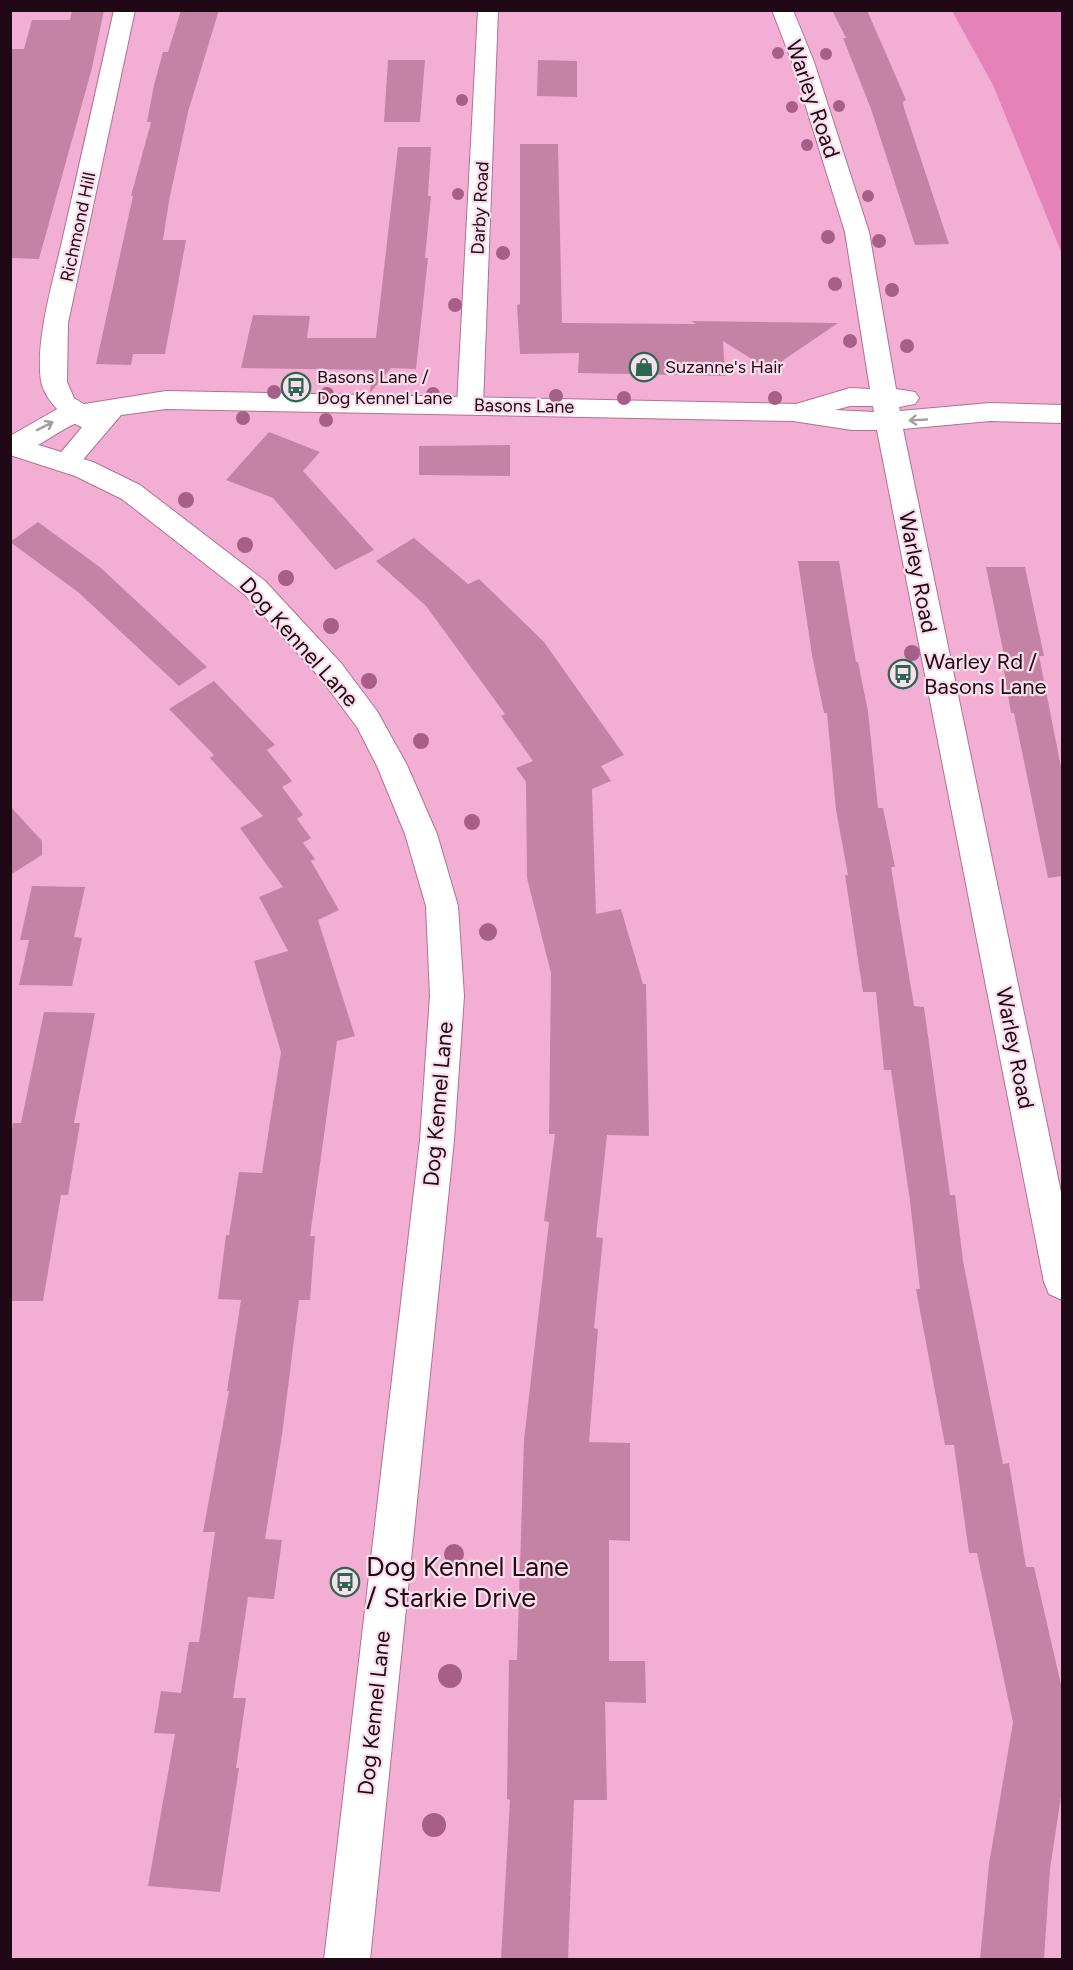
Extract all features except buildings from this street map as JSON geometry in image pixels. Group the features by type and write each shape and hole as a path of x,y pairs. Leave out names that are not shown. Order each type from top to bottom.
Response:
{"street":[{"name":"Richmond Hill","path":"96,416 64,403 54,382 56,323 125,10"},
{"name":"Darby Road","path":"470,405 488,10"},
{"name":"Warley Road","path":"782,10 804,62 857,232 887,409 1062,1282"},
{"name":"Basons Lane","path":"12,445 68,414 96,416 166,400 793,412 852,421 887,409 1062,414"},
{"path":"66,462 96,416"},
{"name":"Dog Kennel Lane","path":"12,445 66,462 131,492 255,588 331,671 367,719 392,765 421,834 442,906 447,996 437,1140 347,1959"}],"shaded area":[{"path":"952,11 1062,11 1062,254 993,85"}],"place":[{"name":"Suzanne's Hair","path":"644,367"},
{"name":"Basons Lane / Dog Kennel Lane","path":"296,387"},
{"name":"Warley Rd / Basons Lane","path":"903,674"},
{"name":"Dog Kennel Lane / Starkie Drive","path":"345,1582"}]}
